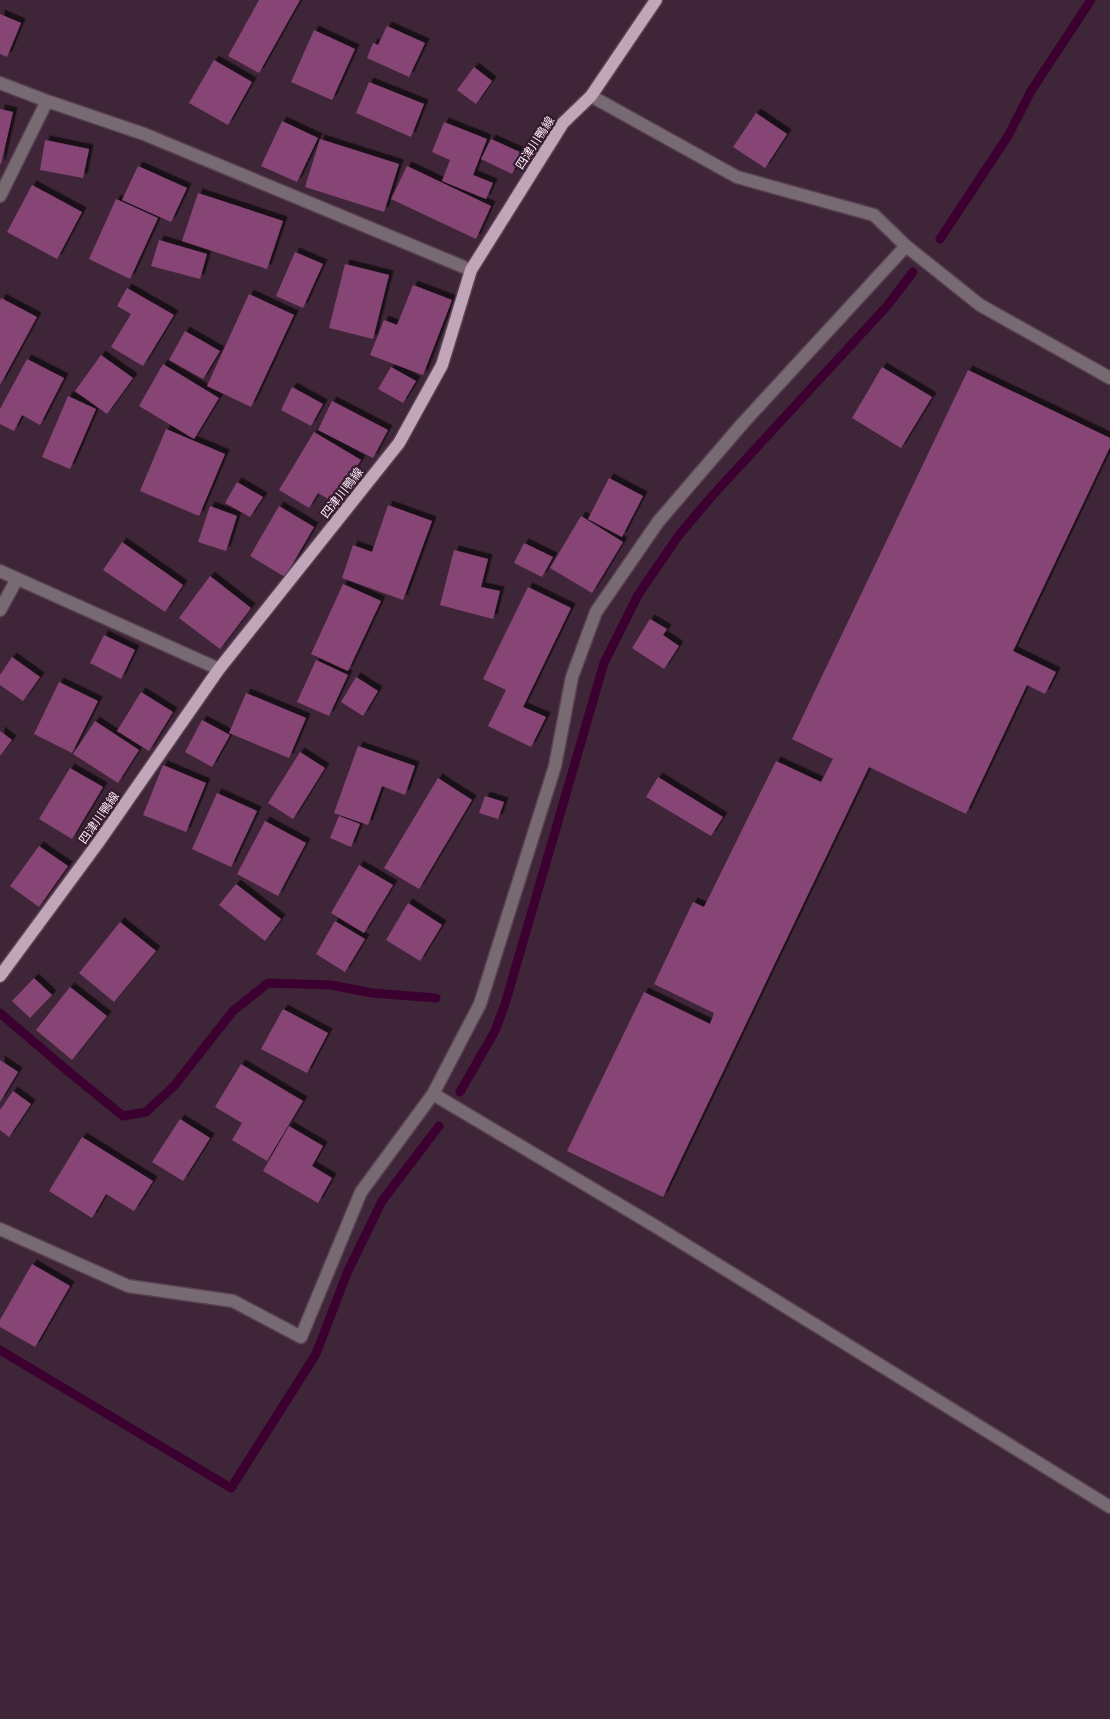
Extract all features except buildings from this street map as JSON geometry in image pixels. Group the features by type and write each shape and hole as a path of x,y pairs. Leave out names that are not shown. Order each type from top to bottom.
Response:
{"main road":[{"name":"四津川鴨線","path":"0,976 98,843 219,669 399,443 442,365 471,270 563,123 591,96 656,0"}],"street":[{"path":"0,83 144,134 471,270"},
{"path":"591,96 737,177 874,215 906,246 980,305 1110,378"},
{"path":"0,196 47,101"},
{"path":"0,1229 128,1286 233,1301 301,1337 361,1192 433,1094 480,1004 556,766 572,677 596,612 658,522 743,423 906,246"},
{"path":"0,571 219,669"},
{"path":"0,610 17,579"},
{"path":"433,1094 663,1231 1110,1507"}],"waterway":[{"path":"940,239 1008,136 1031,91 1091,0"},
{"path":"460,1092 495,1031 505,1004 604,663 638,595 679,535 712,496 887,306 913,272"},
{"path":"0,1013 123,1116 146,1112 174,1086 233,1011 268,983 331,985 372,993 436,998"},
{"path":"0,1350 231,1488 316,1354 347,1273 382,1201 439,1126"}]}
